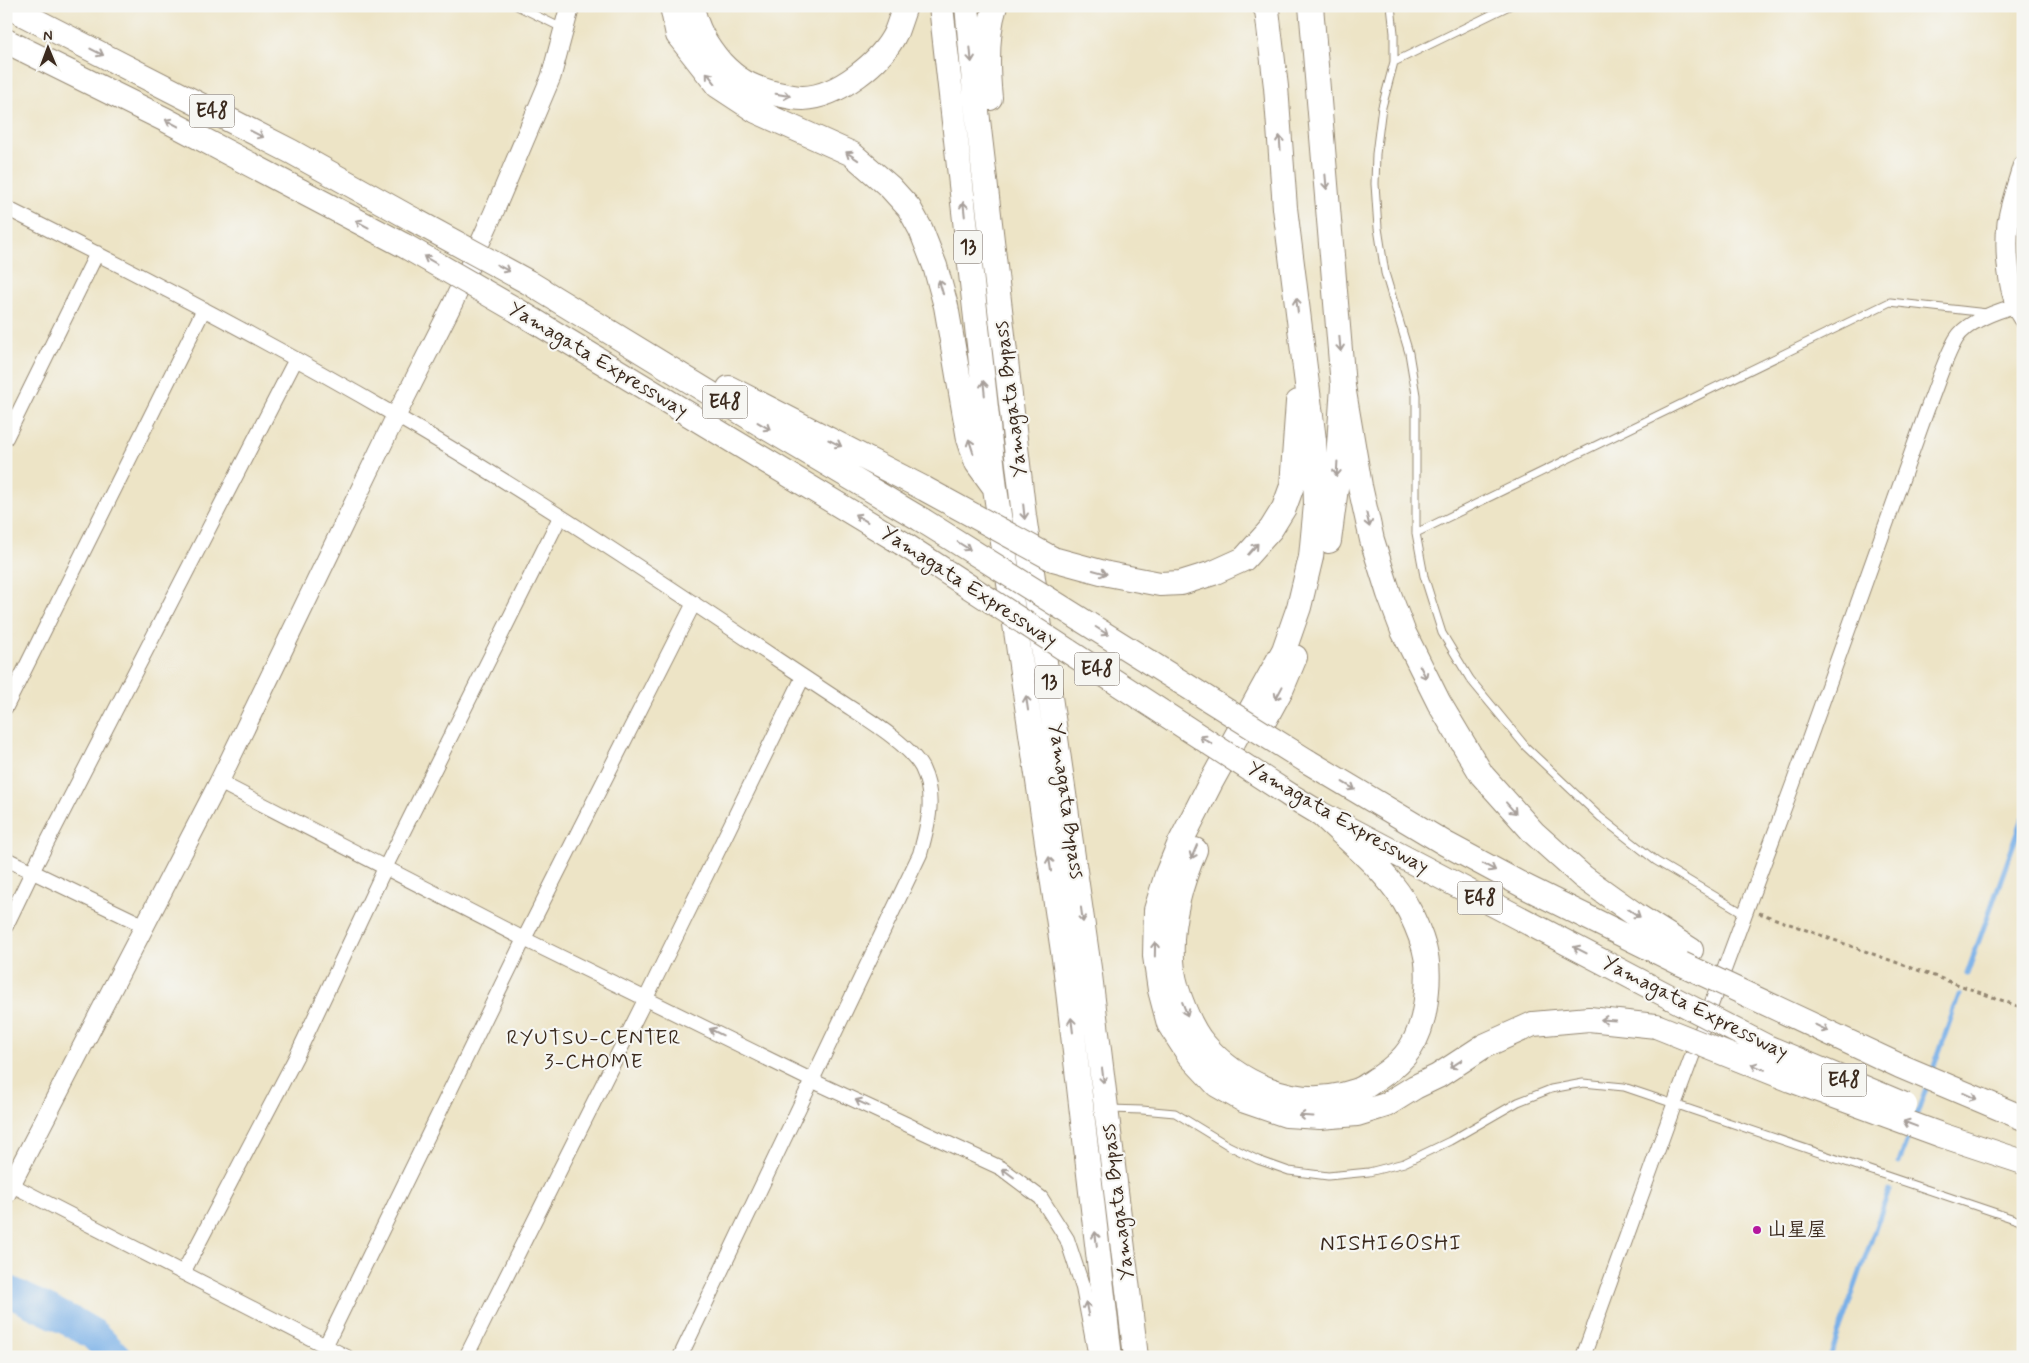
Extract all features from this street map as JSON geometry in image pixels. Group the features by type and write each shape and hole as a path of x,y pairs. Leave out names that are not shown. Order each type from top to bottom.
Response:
{"highway":[{"name":"Yamagata Expressway","path":"7,6 292,152 528,282 758,423 922,520 1307,760 1446,844 1534,892 1687,957 1792,1014 1900,1066 2023,1118"},
{"path":"672,6 678,35 718,86 756,111 852,154 890,187 909,208 921,230 935,266 946,306 969,439 977,463 995,488"},
{"path":"692,6 695,22 702,39 733,76 755,88 803,98 822,95 846,83 873,63 895,33 904,6"},
{"name":"Yamagata Bypass","path":"941,6 995,488 1065,965 1110,1357"},
{"name":"Yamagata Bypass","path":"967,6 974,94 1024,516 1062,771 1107,1109 1136,1357"},
{"path":"996,6 990,23 988,37 989,91 1012,298 1019,466"},
{"path":"1264,6 1276,87 1285,208 1314,440 1316,504 1311,557 1299,607 1284,650 1210,784 1179,845 1156,910 1155,956 1160,990 1169,1024 1189,1055 1218,1085 1245,1101 1286,1115 1320,1117 1356,1114 1386,1105 1415,1087 1438,1076 1484,1046 1534,1024 1589,1019 1656,1026 1791,1080 1940,1136 2023,1162"},
{"path":"1275,6 1276,87"},
{"path":"1301,6 1316,64"},
{"path":"1310,6 1343,386 1360,486 1372,540 1388,594 1403,631 1439,703 1482,774 1534,834 1583,877 1687,957"},
{"name":"Yamagata Expressway","path":"6,41 166,120 406,246 518,311 902,543 1321,814 1776,1051 1877,1094 2023,1151"},
{"path":"528,282 925,489 1053,559 1108,574 1160,584 1181,583 1213,573 1244,559 1271,529 1284,508 1292,486 1301,343"},
{"path":"1321,814 1381,872 1409,910 1423,941 1429,964 1422,1022 1412,1049 1394,1067 1359,1090 1330,1098 1306,1098 1277,1094 1250,1082 1231,1069 1203,1044 1189,1019 1180,997 1173,972 1172,944 1184,876 1200,838 1282,688 1315,600 1327,550 1336,488 1343,386"}],"main road":[{"path":"2019,311 2009,266 2008,224 2023,167"}],"street":[{"path":"347,1357 323,1351 183,1273 8,1187 219,782 452,303 493,214 550,76 570,6"},
{"path":"6,208 204,309 396,416 560,517 694,603 873,723 902,745 922,768 930,798 929,823 920,854 680,1357"},
{"path":"6,438 97,253"},
{"path":"6,707 204,309"},
{"path":"1583,1357 1934,391 1956,338 1990,314 2019,311"},
{"path":"6,926 296,359"},
{"path":"183,1273 297,1055 385,868 560,517"},
{"path":"323,1351 524,939 694,603"},
{"path":"466,1357 646,998 803,677"},
{"path":"219,782 524,939 811,1080 1001,1168 1041,1198 1067,1239 1083,1288 1096,1357"},
{"path":"6,859 145,926"}],"lane":[{"path":"517,6 564,29"},
{"path":"1390,6 1394,33 1394,62 1382,107 1375,184 1378,228 1385,272 1410,353 1416,394 1416,533 1424,576 1442,633 1470,679 1526,747 1600,817 1656,861 1746,911"},
{"path":"1394,62 1509,6"},
{"path":"1416,533 1890,302 1990,314"},
{"path":"1107,1109 1175,1113 1229,1146 1258,1160 1290,1171 1328,1176 1368,1172 1404,1163 1450,1141 1518,1102 1551,1089 1584,1083 1624,1087 2023,1222"}],"path":[{"path":"1746,911 2023,1008"}],"waterway":[{"path":"1967,974 2023,818"},
{"path":"1932,1072 1959,995"},
{"path":"1915,1119 1927,1085"},
{"path":"1899,1163 1911,1129"},
{"path":"1830,1357 1889,1190"},
{"path":"6,1290 93,1334 116,1357"}],"place":[{"name":"山星屋","path":"1757,1230"}],"district":[{"name":"RYUTSU-CENTER 3-CHOME","path":"594,1050"},
{"name":"NISHIGOSHI","path":"1391,1244"}]}
